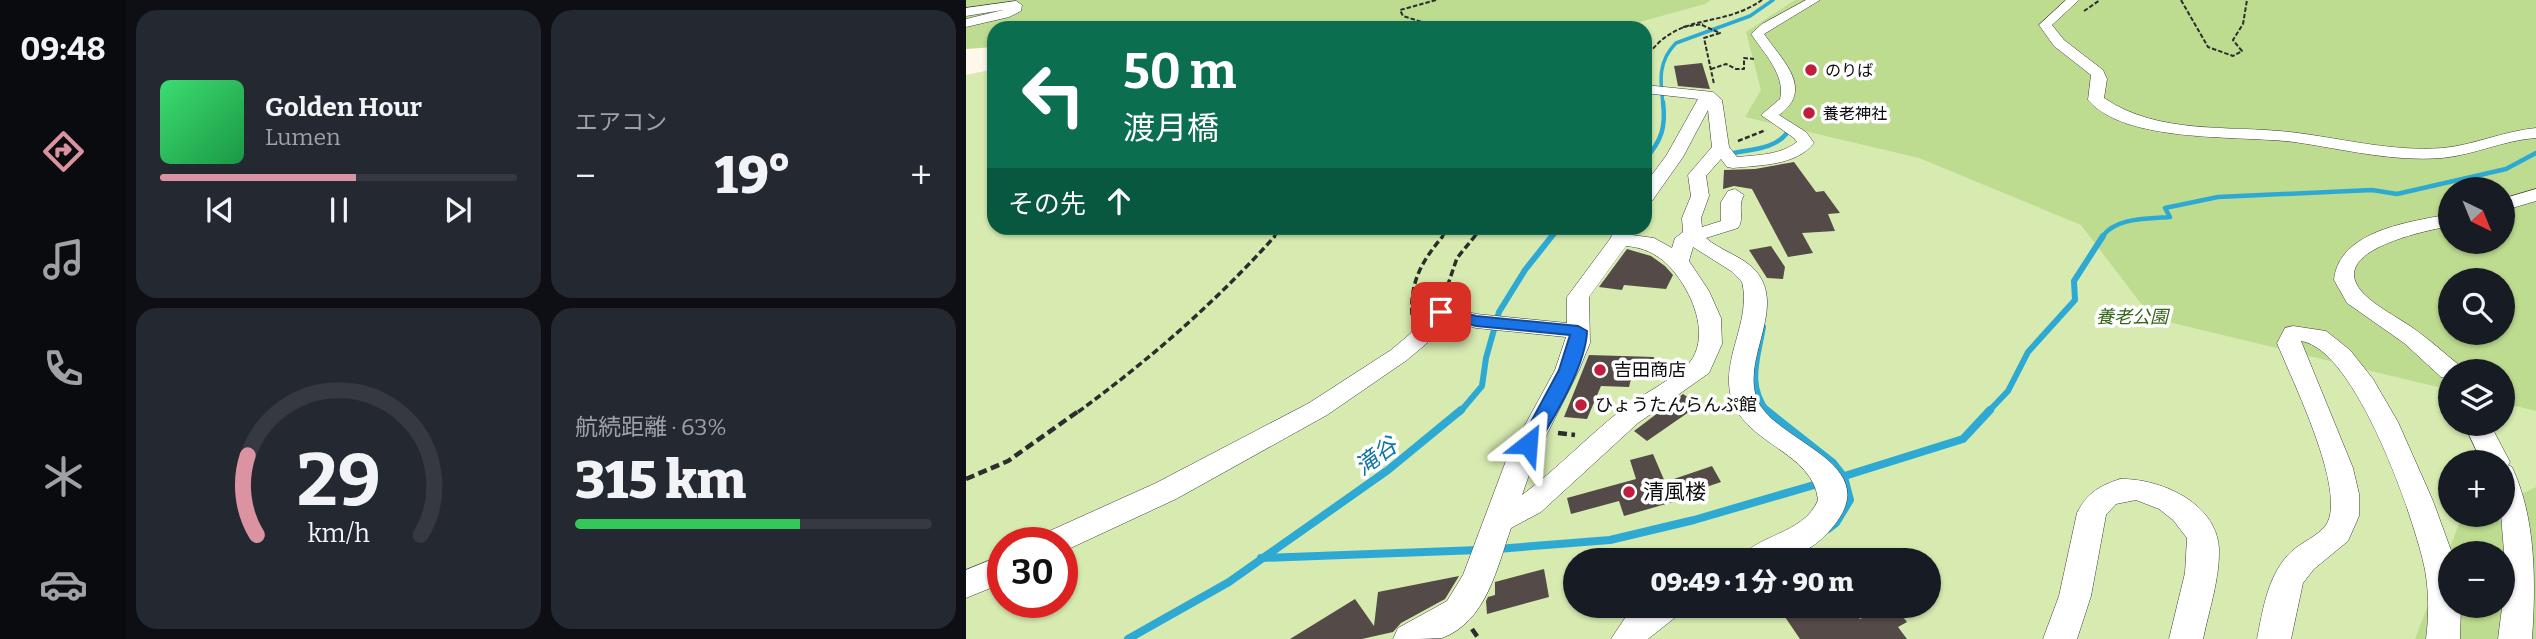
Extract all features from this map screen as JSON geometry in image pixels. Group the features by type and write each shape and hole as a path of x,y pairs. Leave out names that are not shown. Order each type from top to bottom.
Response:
{"street":[{"path":"966,1 971,0"},
{"path":"1674,157 1715,155 1733,163 1786,156 1801,149 1806,143 1800,135 1769,115 1784,104 1789,95 1782,70 1757,34 1759,30 1791,16 1814,0"},
{"path":"2073,0 2045,26 2059,43 2098,73 2100,79 2096,100 2122,116 2186,130 2274,135 2370,151 2409,154 2458,152 2536,133"},
{"path":"966,12 1008,5 1016,5 1017,8 1005,14 966,23"},
{"path":"1497,527 1552,488 1604,438 1629,417 1693,374 1705,359 1710,344 1710,318 1698,290 1691,221 1701,195 1697,176 1715,155 1719,117 1714,100 1708,95 1652,90"},
{"path":"1652,187 1674,157 1708,95"},
{"path":"1693,240 1731,224 1730,202 1735,195"},
{"path":"2515,201 2536,195"},
{"path":"2438,223 2399,232 2370,243 2349,258 2343,271 2348,290 2355,298 2412,338 2438,361"},
{"path":"1410,639 1459,611 1482,565 1521,458 1567,370 1578,343 1578,296 1622,235"},
{"path":"1626,235 1651,245 1697,239 1716,256 1742,270 1753,282 1756,298 1739,383 1747,405 1769,429 1827,478 1834,505 1817,526 1778,548"},
{"path":"1078,532 1166,491 1318,409 1399,355 1432,322 1476,321 1578,331"},
{"path":"2274,639 2280,605 2298,566 2338,532 2346,517 2343,484 2328,437 2288,343 2293,333 2301,331 2326,341 2350,364 2371,396 2400,451 2438,562 2446,618 2443,639"},
{"path":"2060,639 2079,582 2093,510 2116,491 2142,489 2188,515 2202,540 2203,555 2186,639"},
{"path":"2515,512 2521,573 2515,639"},
{"path":"966,585 987,575"},
{"path":"1628,639 1649,618"}],"path":[{"path":"1419,21 1403,16 1400,10 1436,0"},
{"path":"1674,28 1702,25 1755,7 1762,0"},
{"path":"2181,0 2208,47 2233,56 2242,51 2233,40 2243,24 2247,0"},
{"path":"1652,50 1674,28 1720,19"},
{"path":"1702,25 1720,33 1704,38 1716,81 1708,95"},
{"path":"1711,69 1726,64 1736,69 1744,69 1744,58 1748,57 1782,70"},
{"path":"1715,155 1781,124"},
{"path":"966,479 1015,457 1138,369 1247,270 1276,235"},
{"path":"1444,235 1423,260 1409,290 1413,317 1432,322 1449,268 1466,242 1475,235"},
{"path":"1536,431 1604,438"}],"green space":[{"path":"966,0 1711,0 1643,21 987,21 987,48 966,49"},
{"name":"養老公園","path":"1353,0 2340,0 2536,98 2536,639 966,639 966,75 987,70 987,235 1652,235 1652,21 1241,21"},
{"path":"1795,0 2536,0 2536,411 2515,406 2515,359 2438,359 2438,387 2152,318 2081,225 1919,158 1745,117 1761,90 1746,32"},
{"path":"2536,487 2536,639 2415,639 2438,579 2438,618 2515,618 2515,541 2452,541 2458,527 2515,527 2515,497"}],"building":[{"path":"1702,63 1710,89 1678,86 1674,66"},
{"path":"1794,162 1816,192 1824,191 1840,213 1828,214 1835,231 1802,233 1813,253 1788,257 1752,189 1734,186 1723,189 1724,170 1755,169"},
{"path":"1771,246 1785,267 1783,279 1767,278 1749,250"},
{"path":"1627,249 1651,256 1665,266 1673,275 1666,289 1624,285 1622,290 1599,287"},
{"path":"1589,355 1654,357 1651,374 1638,374 1637,379 1631,379 1629,387 1601,386 1587,419 1564,417"},
{"path":"1683,394 1699,405 1647,441 1634,431"},
{"path":"1653,454 1665,482 1712,466 1721,482 1671,499 1673,502 1624,516 1619,501 1571,514 1567,498 1636,479 1630,460"},
{"path":"1544,569 1549,597 1487,614 1486,601 1488,597 1495,595 1495,582"},
{"path":"1459,576 1445,599 1401,623 1393,632 1362,639 1290,639 1355,599 1374,626 1378,592"},
{"path":"1786,618 1904,618 1907,622 1898,627 1907,639 1800,639"}],"waterway":[{"name":"滝谷","path":"1663,104 1663,64 1676,43 1750,16 1773,0"},
{"name":"滝谷","path":"1652,150 1661,133 1663,102"},
{"path":"1726,155 1767,146 1787,133"},
{"path":"2102,237 2108,230 2123,222 2170,217 2165,208 2218,197 2372,190 2397,194 2506,169 2536,153"},
{"path":"1988,412 2008,391 2028,352 2075,300 2074,281 2103,236"},
{"name":"滝谷","path":"1460,412 1482,386 1486,358 1499,312 1525,270 1552,237"},
{"path":"1763,327 1755,382 1761,402 1767,411"},
{"name":"滝谷","path":"1263,558 1388,470 1461,410"},
{"path":"1843,476 1963,439 1990,410"},
{"path":"1767,411 1833,463 1843,476"},
{"path":"1828,529 1836,523 1850,500 1843,476"},
{"path":"1835,479 1843,476"},
{"path":"1497,549 1610,540 1694,520 1821,483"},
{"path":"1263,558 1479,550"},
{"name":"滝谷","path":"1128,639 1229,582 1263,558"}],"place":[{"name":"のりば","path":"1811,70"},
{"name":"養老神社","path":"1809,113"},
{"name":"吉田商店","path":"1600,370"},
{"name":"ひょうたんらんぷ館","path":"1581,405"},
{"name":"清風楼","path":"1629,492"}],"route":[{"path":"1441,312 1476,321 1578,331 1578,343 1567,370 1528,444"}]}
